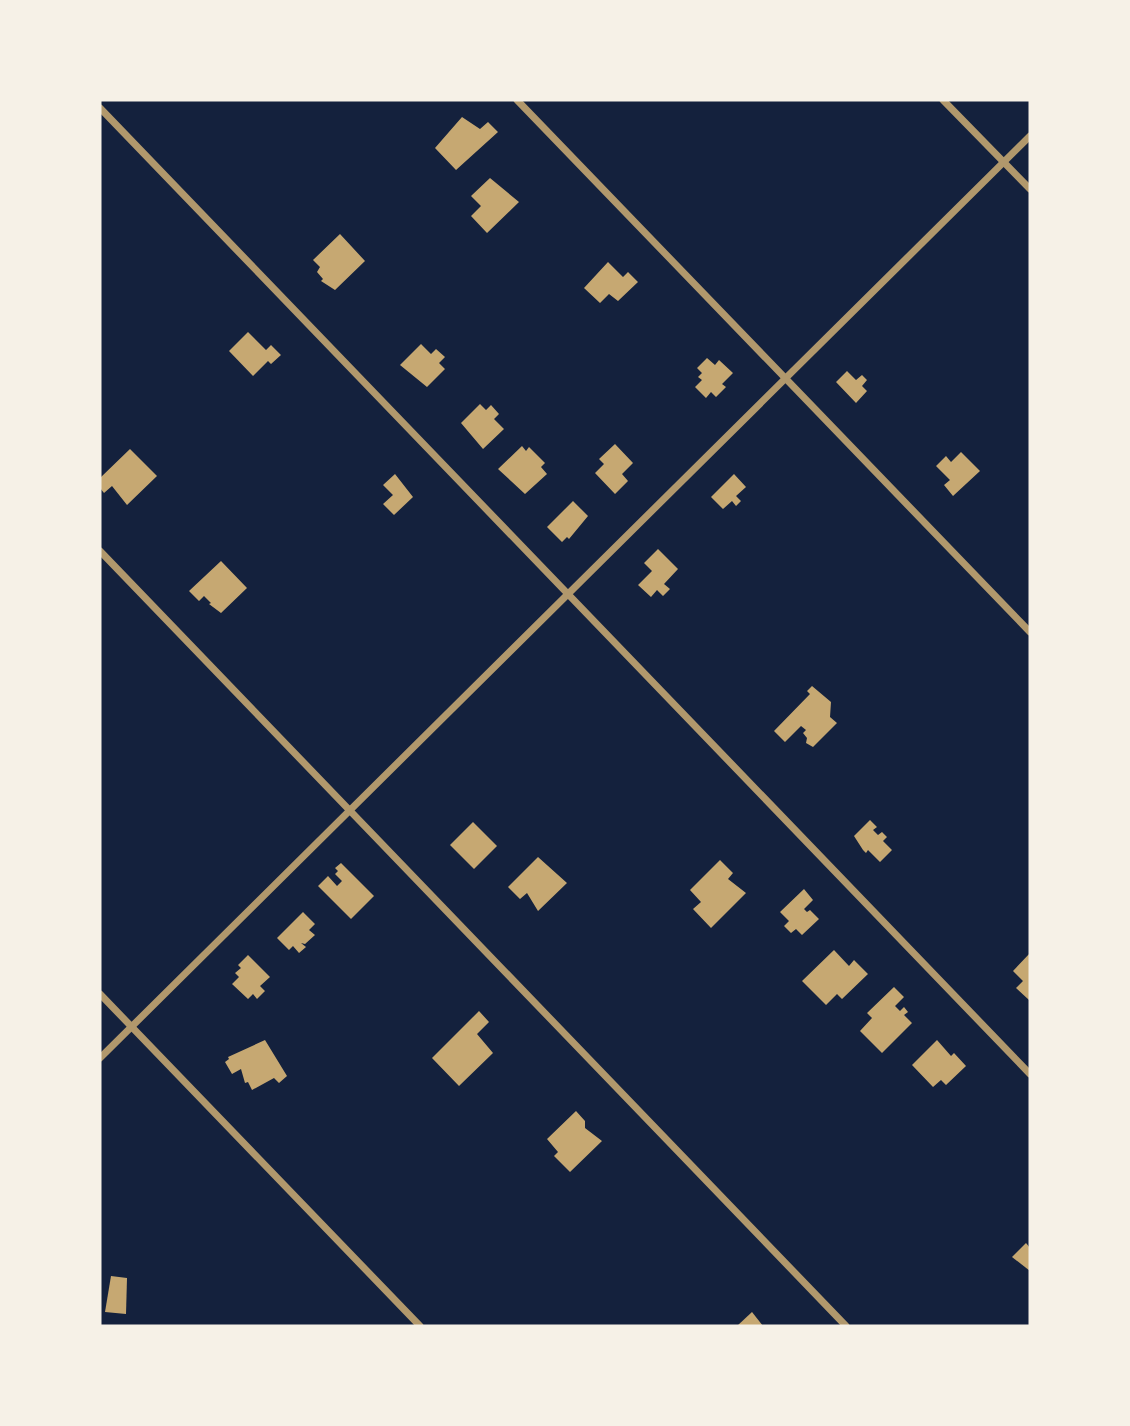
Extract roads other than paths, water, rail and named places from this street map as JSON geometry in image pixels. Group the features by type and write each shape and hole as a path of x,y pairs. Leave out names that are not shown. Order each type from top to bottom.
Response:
{"street":[{"path":"517,100 1030,632"},
{"path":"943,100 1030,190"},
{"path":"100,108 1030,1074"},
{"path":"100,1058 1030,136"},
{"path":"100,551 846,1326"},
{"path":"100,994 420,1326"}]}
